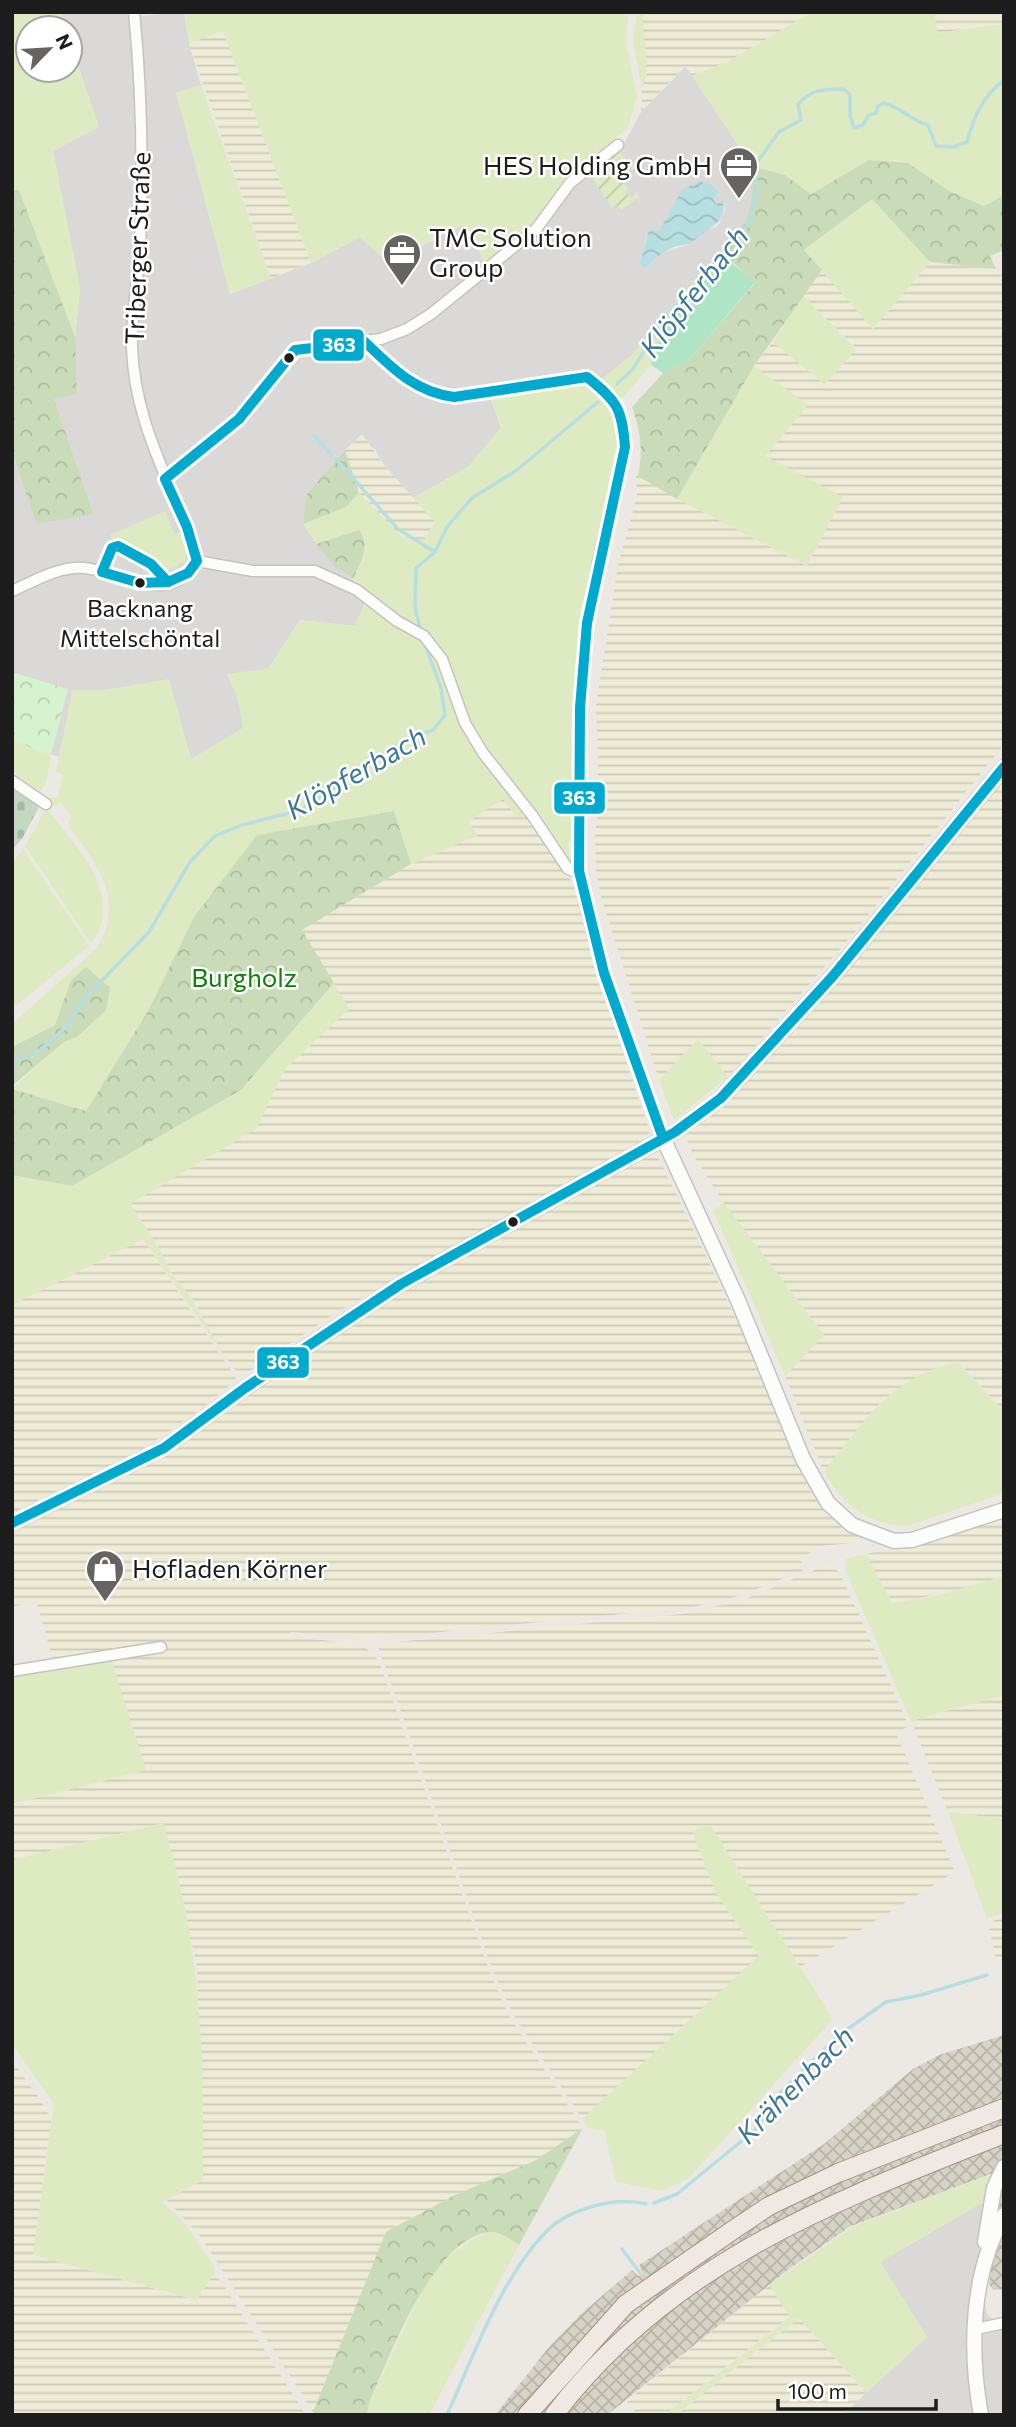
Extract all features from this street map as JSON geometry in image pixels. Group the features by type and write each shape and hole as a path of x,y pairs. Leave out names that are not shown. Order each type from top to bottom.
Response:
{"main road":[{"path":"527,2415 626,2304 674,2268 769,2206 848,2168 1004,2108"},
{"path":"594,2341 659,2307 727,2260 794,2221 860,2191 1004,2134"},
{"path":"554,2415 597,2364 659,2307"}],"street":[{"name":"Triberger Straße","path":"134,12 143,168 132,347 140,409 165,479 187,527 197,561"},
{"path":"165,479 239,419 295,350 365,342 407,329 431,314 537,228 570,183 618,145"},
{"path":"365,342 406,381 428,394 454,397 587,377 604,388 618,410 625,447 598,562 587,624 580,708 579,873 583,897 629,1046 663,1138 737,1298 803,1459 828,1503 852,1525 894,1541 912,1541 1004,1510"},
{"path":"12,591 58,571 82,568 153,587 169,583 192,569 197,561 253,571 316,570 357,590 377,608 424,636 442,659 465,723 483,753 532,815 568,869 579,873"},
{"path":"12,1523 164,1448 245,1388 401,1284 679,1130 735,1086 841,967 1004,767"},
{"path":"12,781 46,804"},
{"path":"12,1671 161,1647"},
{"path":"981,2415 974,2365 976,2329 993,2188 1004,2167"},
{"path":"981,2278 989,2245 1004,2215"},
{"path":"976,2329 1004,2323"}],"shaded area":[{"path":"60,12 139,12 140,16 184,12 189,43 201,85 177,93 230,294 311,263 360,237 389,263 463,225 491,271 569,188 625,142 641,112 686,66 752,166 754,189 748,221 631,356 602,379 491,400 501,428 468,467 413,498 384,465 374,448 345,450 307,494 335,567 370,592 355,626 300,620 268,669 227,674 238,699 244,728 191,760 169,680 105,690 73,690 59,757 12,740 12,451 36,524 54,399 75,337 80,289 53,151 99,127 84,83 84,14","holes":["700,181 720,194 713,199 717,204 721,200 725,209 716,227 700,232 691,244 660,253 647,267 640,261 647,235 659,231 680,197"]},
{"path":"644,12 812,12 729,61 692,76 685,66 641,112 642,88 647,74 641,28"},
{"path":"934,12 1004,12 1004,24 937,33"},
{"path":"223,31 311,263 271,278 189,43"},
{"path":"930,262 996,269 1004,278 1004,744 855,932 728,1077 698,1039 659,1080 600,893 596,869 595,835 599,804 596,706 618,565 637,497 636,475 807,566 765,456 808,405 754,366 773,342 825,384 856,348 803,296 822,270 873,329"},
{"path":"362,434 384,465 435,522 424,540 402,537 359,493 345,450"},
{"path":"1004,773 1004,1411 963,1367 950,1364 893,1392 876,1407 824,1472 785,1376 824,1335 724,1203 696,1160 683,1132 708,1113"},
{"path":"503,799 528,812 550,852 576,887 618,1037 650,1132 635,1148 334,1314 241,1377 222,1353 193,1300 172,1274 158,1246 130,1204 256,1129 285,1069 349,1009 301,930 411,864 478,835 468,822"},
{"path":"656,1152 747,1342 810,1490 829,1515 861,1538 861,1542 821,1546 800,1559 804,1570 742,1595 693,1607 370,1639 291,1632 291,1637 360,1644 374,1654 379,1662 492,1978 509,2016 583,2128 536,2160 453,2196 386,2232 313,2412 201,2237 167,2200 203,2179 197,1966 163,1823 12,1860 12,1804 146,1770 107,1649 53,1660 36,1600 12,1607 12,1531 252,1388 407,1286"},
{"path":"143,1239 237,1380 193,1415 138,1452 12,1513 12,1305"},
{"path":"1004,1514 1004,1576 961,1590 892,1603 866,1554 912,1544"},
{"path":"829,1564 840,1573 909,1726 896,1733 955,1872 800,1967 710,1825 692,1831 715,1891 759,1956 582,2119 514,2016 494,1974 377,1644 682,1614 743,1600"},
{"path":"1004,1695 1004,1819 948,1812 911,1721"},
{"path":"1004,1917 1004,1960 996,1960 988,1923"},
{"path":"1004,2035 1004,2289 993,2290 989,2284 992,2264 989,2262 1002,2180 991,2174 851,2226 789,2269 607,2415 495,2415 549,2347 581,2314 632,2270 638,2276 643,2273 639,2265 824,2144 913,2069 939,2055"},
{"path":"12,2060 45,2107 51,2121 33,2255 196,2300 215,2272 306,2415 12,2415"},
{"path":"985,2201 976,2270 987,2314 993,2319 1004,2316 1004,2415 842,2415 927,2337 880,2262"},
{"path":"769,2285 790,2316 665,2415 638,2415 627,2401"},
{"path":"799,2318 866,2393 842,2415 676,2415"}],"green space":[{"path":"12,12 60,12 14,14 14,84 84,83 99,127 53,151 80,289 75,337 19,191 12,190"},
{"path":"184,12 628,12 626,41 637,97 628,128 580,168 534,225 487,266 463,225 389,263 360,237 311,263 223,31 189,43"},
{"path":"636,12 644,12 646,69 642,88 633,42"},
{"path":"812,12 934,12 938,33 1004,24 1004,195 984,206 949,191 908,163 869,160 811,194 785,175 752,166 692,76 729,61"},
{"path":"201,85 271,278 230,294 176,93"},
{"path":"617,151 636,167 636,173 619,158 609,170 627,187 627,195 633,197 636,192 640,197 621,210 617,205 612,208 589,173"},
{"path":"869,160 908,163 949,191 984,206 1004,195 1004,250 990,256 996,269 930,262 872,199 804,250 822,270 754,366 677,499 638,476 640,441 632,407 663,373 688,361 755,283 720,251 738,234 744,224 751,202 752,166 785,175 811,194"},
{"path":"12,190 19,190 75,337 77,394 54,399 93,514 36,524 12,451"},
{"path":"873,198 930,262 873,329 804,251"},
{"path":"720,251 724,257 660,334 651,365 612,410 620,446 575,708 575,842 568,843 572,862 568,862 533,810 517,818 503,799 468,822 478,835 411,864 394,811 258,835 194,917 148,1011 86,1111 12,1089 64,1042 77,1037 87,968 71,980 55,1025 12,1047 12,1024 97,948 109,914 108,898 98,868 68,825 71,816 60,802 54,807 49,798 58,797 63,775 56,772 73,690 105,690 169,679 191,759 243,728 238,699 227,674 268,669 300,620 355,626 369,592 353,579 364,552 359,530 316,544 303,524 345,507 359,493 402,537 424,540 435,522 413,498 468,467 501,428 491,400 602,379 631,356"},
{"path":"724,257 755,282 688,361 663,373 651,365 660,334"},
{"path":"803,296 856,349 825,385 773,342"},
{"path":"754,366 808,405 765,456 843,497 807,566 677,499"},
{"path":"345,450 359,493 346,507 303,524 307,494"},
{"path":"165,511 174,534 181,531 187,548 185,562 166,571 147,553 112,540 110,535"},
{"path":"359,530 364,548 353,579 335,567 316,544"},
{"path":"12,672 68,689 51,755 12,740"},
{"path":"12,740 51,755 46,783 41,791 12,777"},
{"path":"12,785 40,805 22,839 12,850"},
{"path":"46,808 82,854 100,890 104,908 101,926 91,944 25,846"},
{"name":"Burgholz","path":"394,811 411,864 302,930 334,983 241,1090 72,1186 12,1175 12,1089 86,1111 148,1011 194,917 257,835"},
{"path":"23,849 89,946 12,1009 12,864"},
{"path":"86,967 110,988 106,1010 77,1037 64,1042 12,1086 12,1047 55,1025 71,980"},
{"path":"334,983 349,1009 285,1069 256,1129 130,1204 158,1246 172,1274 193,1300 222,1353 143,1239 12,1305 12,1175 72,1186 241,1090"},
{"path":"698,1039 728,1077 674,1120 659,1080"},
{"path":"724,1203 824,1335 785,1376 713,1210"},
{"path":"958,1363 1004,1411 1004,1493 908,1526 869,1518 848,1504 824,1472 851,1437 898,1389 936,1368"},
{"path":"866,1554 892,1603 936,1596 1004,1576 1004,1695 911,1721 845,1569 846,1559"},
{"path":"110,1655 146,1770 12,1804 12,1674"},
{"path":"948,1812 1004,1819 1004,1912 987,1919"},
{"path":"163,1823 186,1912 198,2000 203,2088 203,2180 162,2202 181,2219 213,2264 215,2272 197,2300 33,2255 54,2104 12,2044 12,1860"},
{"path":"710,1825 833,2019 688,2179 662,2191 616,2182 604,2131 588,2128 582,2119 759,1956 715,1891 692,1831"},
{"path":"583,2128 519,2245 494,2232 469,2239 450,2254 432,2276 401,2330 369,2403 367,2415 315,2415 313,2412 386,2232 453,2196 536,2160"},
{"path":"991,2174 985,2201 880,2262 927,2337 866,2393 799,2318 676,2415 665,2415 790,2317 769,2285 852,2227"},
{"path":"491,2232 506,2236 519,2245 429,2415 367,2415 369,2403 425,2284 454,2252"}],"water":[{"path":"700,181 710,184 720,193 713,199 717,204 722,200 722,215 719,221 691,244 672,248 647,267 642,267 640,262 649,230 659,231 682,190"}],"waterway":[{"name":"Klöpferbach","path":"617,384 632,370 665,319 751,221 757,190 755,165 779,132 801,120 798,104 808,95 819,91 844,89 850,95 850,116 854,128 863,125 869,115 876,113 878,106 884,103 928,125 936,146 953,147 967,142 980,107 1004,80"},
{"name":"Klöpferbach","path":"421,631 415,608 416,568 435,552 447,527 472,498 517,470 598,402"},
{"path":"314,436 332,455"},
{"path":"336,459 398,529 435,552"},
{"name":"Klöpferbach","path":"12,1063 42,1049 68,1025 85,998 149,932 190,862 215,836 242,825 301,810 406,739 433,730 445,715 441,688 424,642"},
{"name":"Krähenbach","path":"654,2203 677,2194 755,2130 779,2094 839,2035 886,2002 921,1995 987,1975"},
{"name":"Krähenbach","path":"447,2415 501,2297 514,2274 543,2235 564,2218 591,2207 620,2202 646,2204"},
{"path":"622,2249 640,2273"}],"transit line":[{"name":"363","path":"168,582 188,573 197,561 187,527 165,479 239,419 295,350 365,342 395,370 416,384 427,390 454,397 587,377 611,399 620,414 625,447 587,623 580,708 579,871 604,973 663,1138"},
{"name":"363","path":"118,546 151,564 168,582 140,583 102,572 112,548 118,546"},
{"name":"363","path":"12,1523 164,1448 245,1388 401,1284 675,1132 721,1098 833,976 1004,767"}],"place":[{"name":"HES Holding GmbH","path":"739,200"},
{"name":"TMC Solution Group","path":"402,287"},
{"name":"Backnang Mittelschöntal","path":"140,583"},
{"name":"Hofladen Körner","path":"105,1603"}]}
